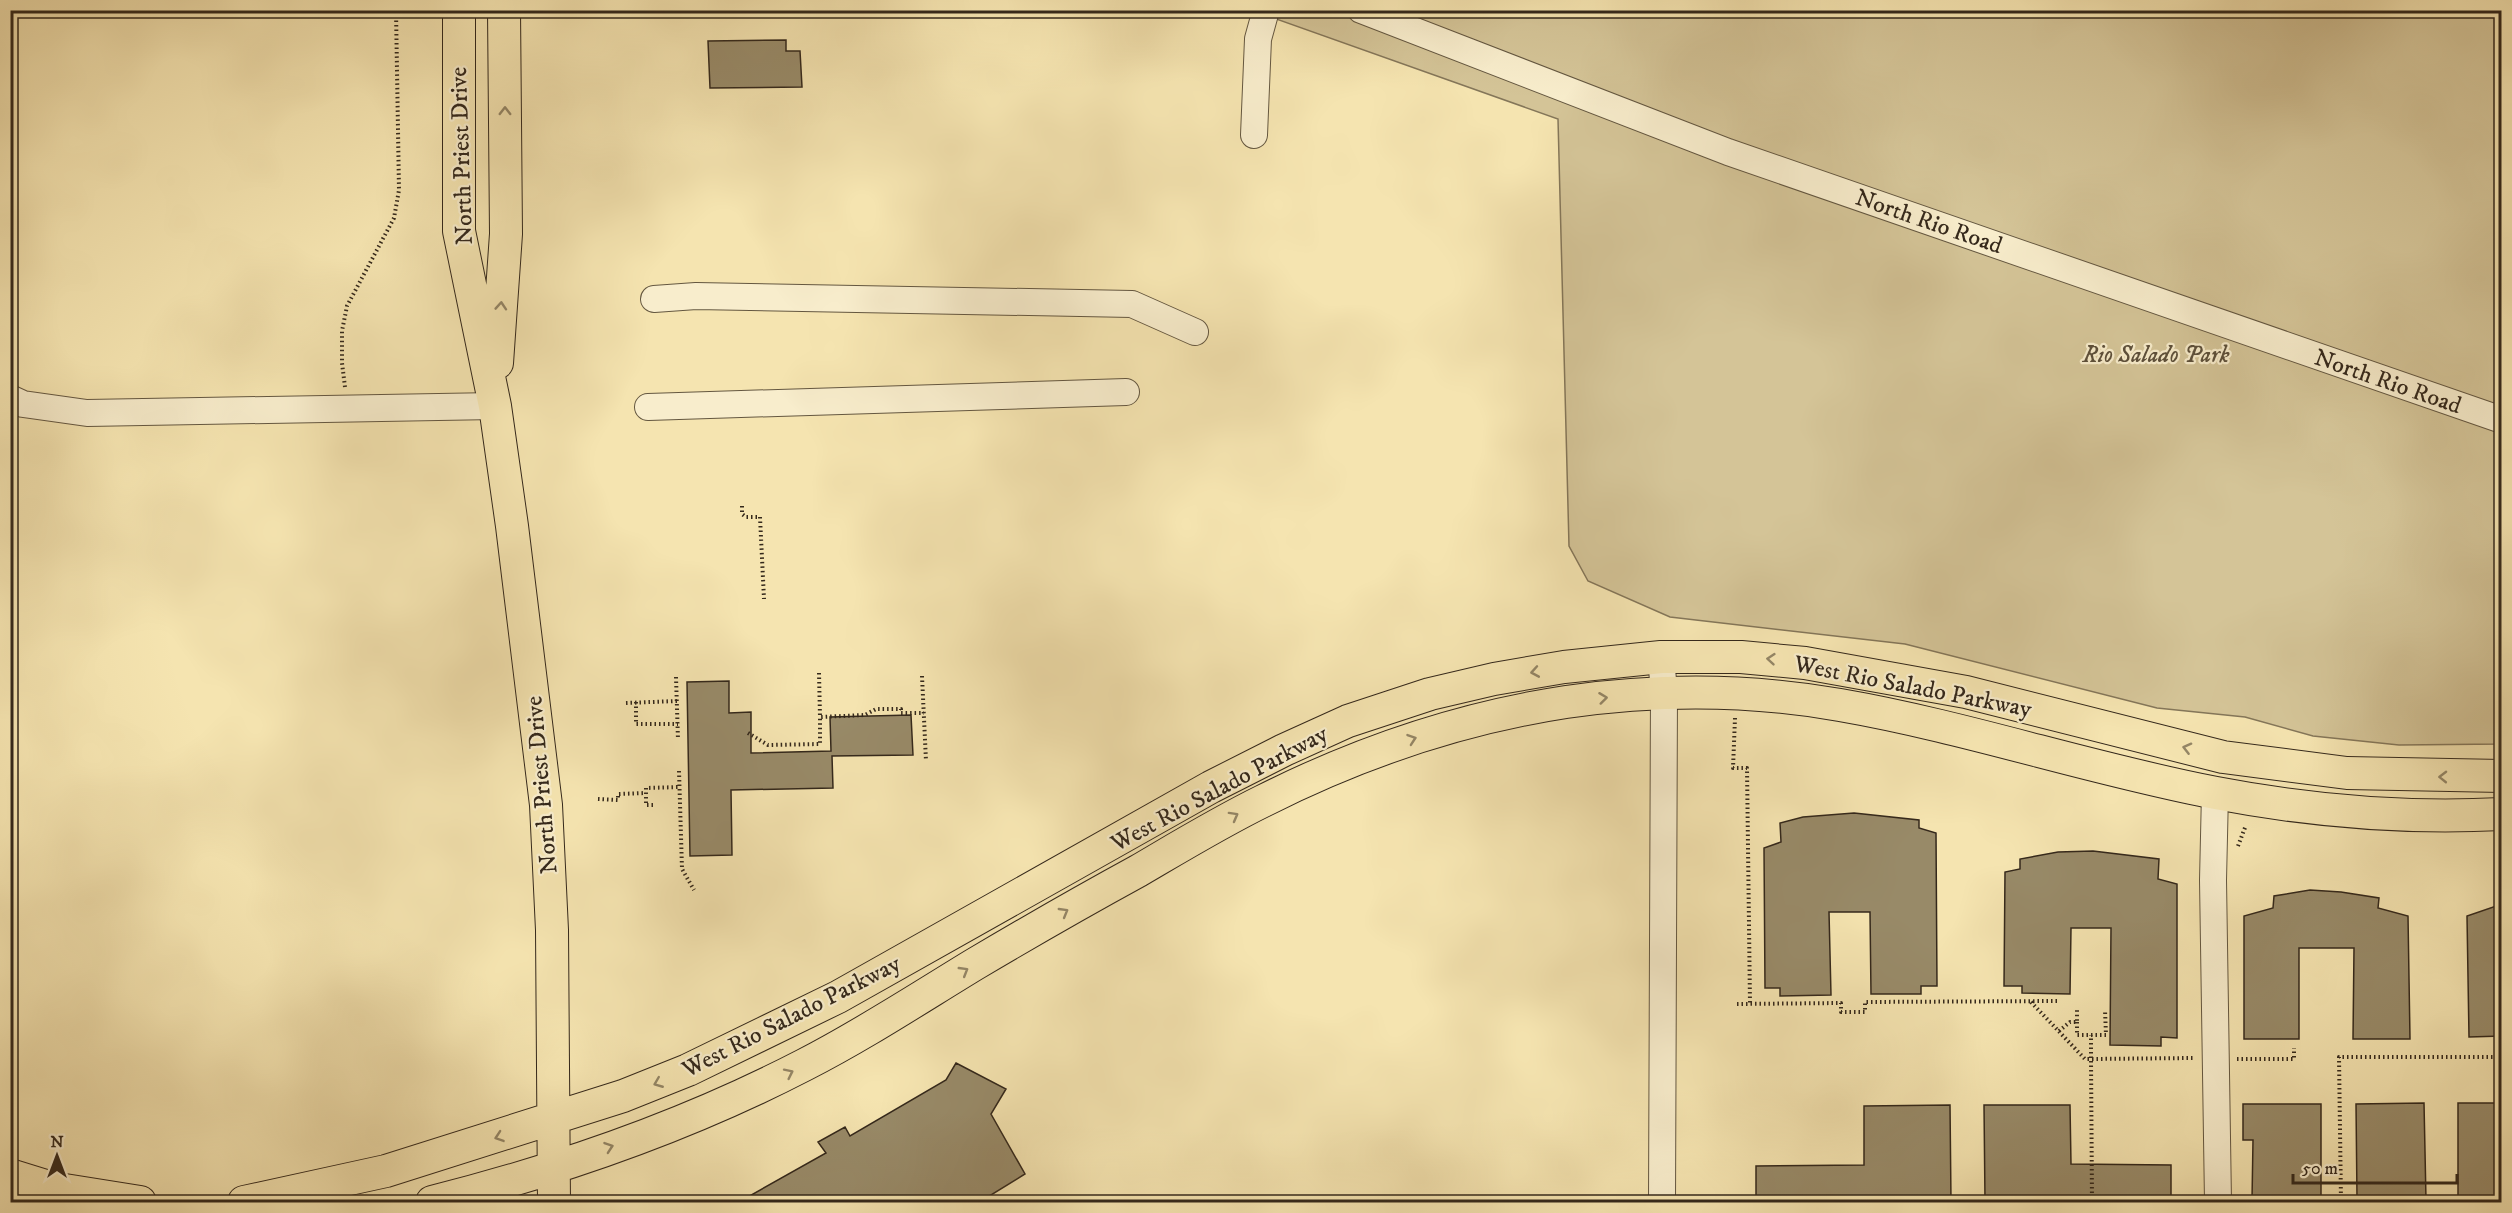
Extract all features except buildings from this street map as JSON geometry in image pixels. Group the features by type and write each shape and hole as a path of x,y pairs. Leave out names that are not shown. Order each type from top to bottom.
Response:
{"main road":[{"name":"North Priest Drive","path":"459,10 459,231 495,406 546,805 552,917 554,1203"},
{"name":"North Priest Drive","path":"495,406 506,234 504,10"},
{"name":"West Rio Salado Parkway","path":"244,1203 386,1171 653,1085 753,1040 838,997 1248,768 1348,722 1430,694 1494,679 1588,664 1661,657 1742,657 1875,674 1966,692 2223,757 2348,773 2502,776"},
{"name":"West Rio Salado Parkway","path":"432,1203 554,1166 685,1119 745,1094 809,1063 1013,941 1260,802 1371,753 1426,734 1512,712 1565,702 1664,692 1753,694 1838,704 1907,718 2215,793 2373,814 2418,816 2502,813"},
{"path":"2215,793 2223,757"},
{"path":"10,1175 52,1188 140,1203"},
{"path":"10,1195 20,1197 52,1188"}],"street":[{"path":"1254,135 1258,39 1266,10"},
{"name":"North Rio Road","path":"1361,10 1728,152 2502,420"},
{"path":"654,299 696,296 1132,304 1195,332"},
{"path":"648,406 1126,392"},
{"path":"10,398 23,404 87,413 495,406"},
{"path":"1661,657 1664,692 1662,1203"},
{"path":"2215,793 2213,880 2218,1203"},
{"path":"996,909 1013,941"}],"path":[{"path":"349,409 342,363 342,331 345,314 394,218 399,190 396,10"},
{"path":"742,506 746,518 760,517 764,599"},
{"path":"748,734 768,745 820,744 819,673"},
{"path":"922,676 926,761"},
{"path":"676,677 678,740"},
{"path":"626,703 677,701"},
{"path":"636,702 636,724 678,724"},
{"path":"820,717 865,715 876,709 901,709 901,713 924,713"},
{"path":"1735,717 1733,768 1747,768 1750,1004"},
{"path":"679,771 682,869 694,890"},
{"path":"653,805 646,805 646,788 680,786"},
{"path":"598,799 618,800 618,794 646,793"},
{"path":"2031,1001 2085,1059 2294,1059 2294,1048"},
{"path":"1737,1004 1841,1003 1841,1012 1865,1012 1865,1002 2059,1001"},
{"path":"2077,1011 2077,1035 2106,1035 2105,1011"},
{"path":"2059,1031 2070,1022 2077,1022"},
{"path":"2091,1035 2092,1203"},
{"path":"2341,1203 2339,1057 2502,1057"}],"green space":[{"name":"Rio Salado Park","path":"1254,11 2501,11 2501,744 2399,745 2313,736 2245,717 2157,708 1905,644 1670,617 1588,581 1569,546 1558,119"}]}
